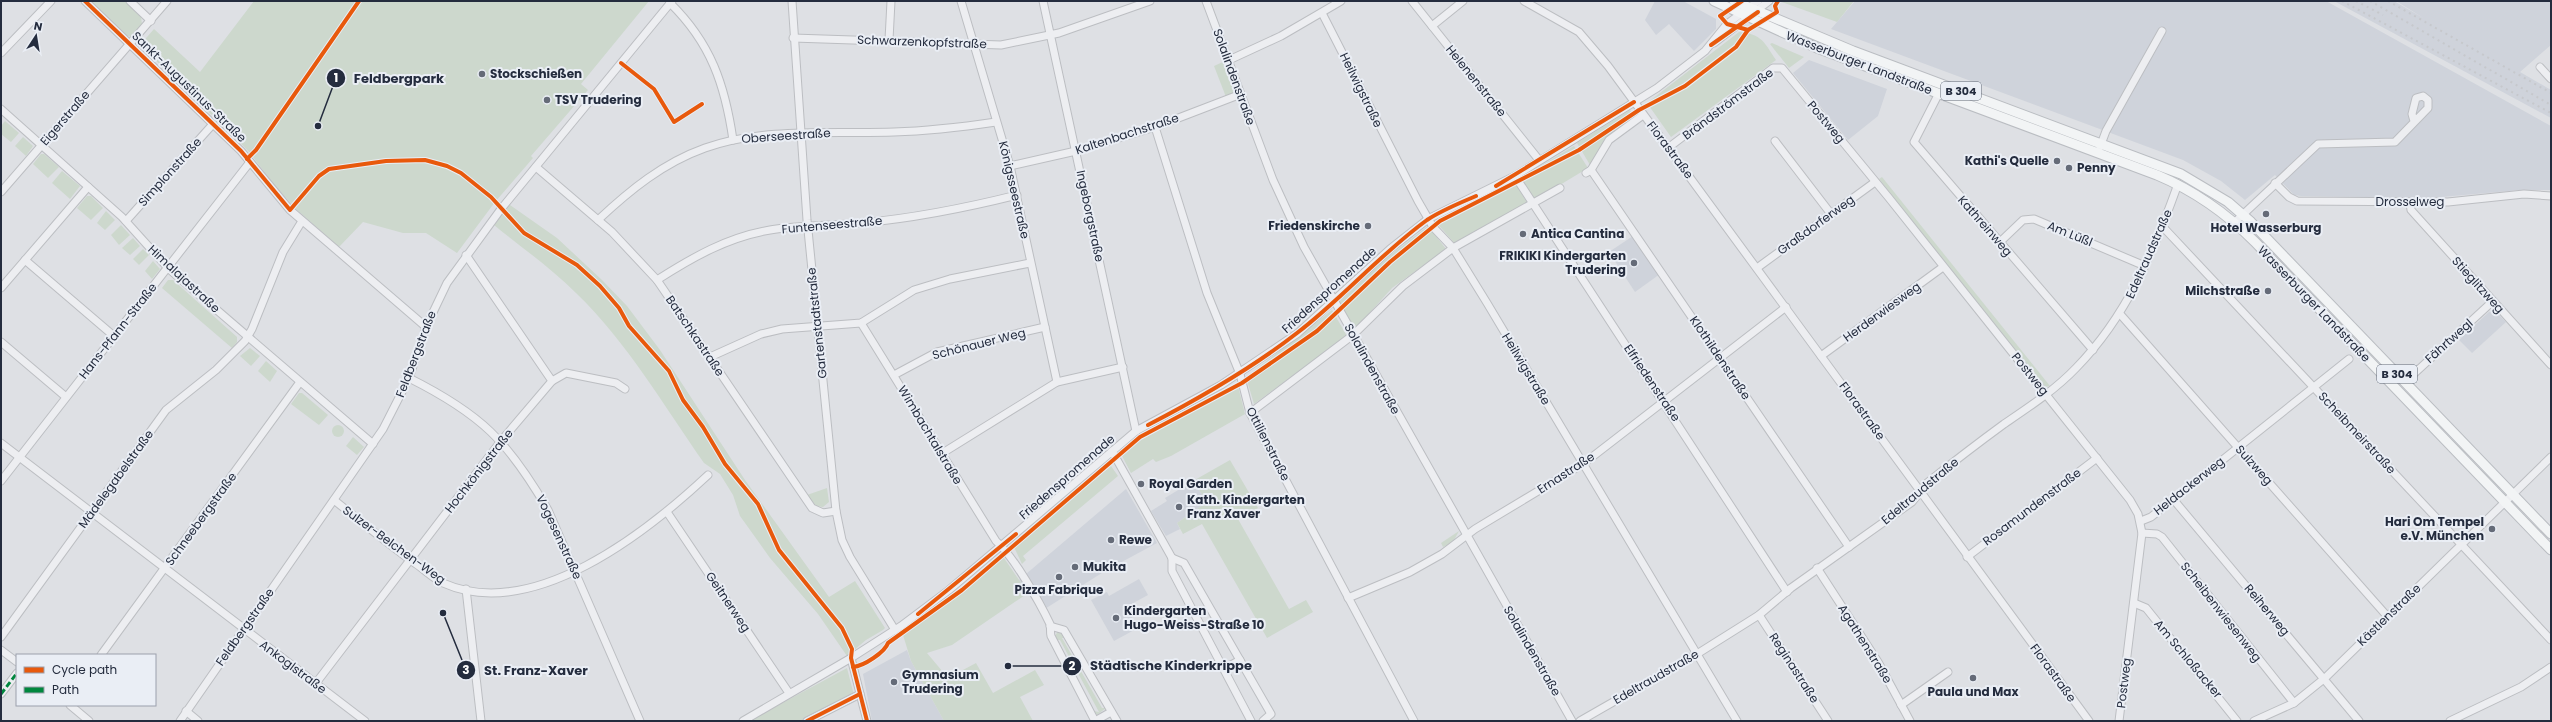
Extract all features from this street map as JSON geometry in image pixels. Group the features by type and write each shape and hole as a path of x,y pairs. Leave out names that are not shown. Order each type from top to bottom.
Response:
{"main road":[{"name":"Wasserburger Landstraße","path":"1714,1 1739,14 1817,48 2178,184 2210,202 2235,222 2551,550"},
{"name":"Wasserburger Landstraße","path":"1734,1 1853,51 2101,143 2194,180 2243,215 2551,534"}],"street":[{"path":"1,53 51,1"},
{"name":"Sankt-Augustinus-Straße","path":"85,1 213,124 250,162 276,196 302,221 426,327"},
{"name":"Sankt-Augustinus-Straße","path":"130,1 151,21"},
{"name":"Eigerstraße","path":"1,192 167,1"},
{"name":"Gartenstadtstraße","path":"792,1 793,38 800,134 836,512 842,540 850,557 895,630"},
{"path":"889,40 891,1"},
{"name":"Königsseestraße","path":"961,1 1010,166 1057,382"},
{"name":"Ingeborgstraße","path":"1043,1 1136,431"},
{"name":"Schwarzenkopfstraße","path":"793,38 1013,44 1050,35 1150,1"},
{"name":"Solalindenstraße","path":"1206,1 1276,185 1304,247 1572,721"},
{"path":"1228,60 1281,36 1341,1"},
{"name":"Helenenstraße","path":"1412,1 1539,160"},
{"path":"1432,26 1463,1"},
{"name":"Florastraße","path":"1524,1 1579,32 1608,66 2089,721"},
{"name":"Friedenspromenade","path":"1711,45 1727,24 1758,1"},
{"name":"Friedenspromenade","path":"742,721 851,658 895,630 937,599 1136,431 1240,374 1298,333 1334,302 1390,249 1428,219 1515,176 1634,102 1681,70 1711,45 1758,12 1769,1"},
{"path":"671,2 686,18 711,57 725,94 733,140"},
{"name":"Feldbergstraße","path":"180,721 373,444 391,415 408,378 426,327 442,292 466,255 536,166 671,2"},
{"name":"Heilwigstraße","path":"1322,13 1394,159 1428,219 1453,248 1737,721"},
{"path":"2098,153 2101,143 2162,31"},
{"path":"2540,67 2551,79"},
{"name":"Brändströmstraße","path":"1668,148 1773,68 1782,68 1787,75"},
{"name":"Postweg","path":"1787,75 1875,182 2132,503 2141,521 2142,533 2119,721"},
{"name":"Kaltenbachstraße","path":"1010,166 1076,151 1155,127 1241,94"},
{"name":"Kathreinweg","path":"1939,94 1914,142 2093,350"},
{"name":"Himalajastraße","path":"1,109 126,221 168,268 373,444"},
{"name":"Klothildenstraße","path":"1643,115 1609,140 1588,171 1719,357 1849,547"},
{"path":"2235,222 2318,144 2395,142 2414,121"},
{"name":"Oberseestraße","path":"598,220 638,185 661,170 705,148 733,140 800,134 940,130 996,122"},
{"name":"Simplonstraße","path":"126,221 213,124"},
{"name":"Ottilienstraße","path":"1155,127 1207,293 1240,374 1250,413 1414,721"},
{"path":"1775,141 1831,214"},
{"name":"Hans-Pfann-Straße","path":"1,481 115,337 250,162"},
{"name":"Batschkastraße","path":"536,166 598,220 657,280 812,508 822,513 836,512"},
{"name":"Elfriedenstraße","path":"1515,176 1663,400 1787,592"},
{"name":"Graßdorferweg","path":"1757,268 1875,182"},
{"name":"Drosselweg","path":"2276,183 2289,197 2297,201 2410,203 2448,202 2524,194 2551,196"},
{"name":"Edeltraudstraße","path":"1580,721 1697,654 1760,615 1817,568 1912,502 1920,490 2046,395 2075,369 2093,350 2120,314 2163,227 2178,184"},
{"path":"1,288 88,187"},
{"path":"1250,413 1353,335 1403,286 1453,248 1560,188"},
{"name":"Funtenseestraße","path":"657,280 694,256 734,239 770,230 861,223 953,210 1017,195"},
{"name":"Stieglitzweg","path":"2410,203 2411,210 2551,365"},
{"name":"Am Lüßl","path":"2000,242 2023,220 2034,219 2145,266"},
{"name":"Mädelegabelstraße","path":"1,636 166,410 216,370 247,337 252,329 283,252 302,221"},
{"name":"Scheibmeirstraße","path":"2163,227 2315,387 2460,545 2551,640"},
{"path":"466,255 552,381 566,373 616,382 625,389"},
{"path":"25,260 115,337"},
{"path":"710,356 761,334 818,326 861,323 914,290 953,279 1030,263"},
{"name":"Herderwiesweg","path":"1821,356 1943,267"},
{"name":"Fährtwegl","path":"2405,382 2493,301"},
{"name":"Ernastraße","path":"1348,598 1410,572 1442,554 1467,535 1583,464 1663,400 1786,307"},
{"name":"Sulzweg","path":"2120,314 2388,616"},
{"name":"Wimbachtalstraße","path":"861,323 996,541 1006,551 1050,626 1051,636 1095,721"},
{"name":"Schönauer Weg","path":"894,375 937,352 1045,327"},
{"path":"1,342 66,397"},
{"name":"Heldackerweg","path":"2141,521 2151,517 2349,359"},
{"path":"941,454 1057,382 1123,367"},
{"name":"Vogesenstraße","path":"408,378 466,410 481,421 501,441 532,483 548,510 640,721"},
{"name":"Hochkönigstraße","path":"316,683 501,441 552,381"},
{"name":"Schneebergstraße","path":"102,654 300,382"},
{"name":"Ankoglstraße","path":"1,443 365,721"},
{"path":"1112,451 1172,558 1172,571 1251,721"},
{"name":"Kästlenstraße","path":"2254,721 2294,703 2325,678 2512,493 2551,457"},
{"name":"Rosamundenstraße","path":"1968,557 2097,458"},
{"name":"Sulzer-Belchen-Weg","path":"334,500 441,582 466,589 497,592 518,589 554,579 575,570 642,532 667,512 708,475"},
{"name":"Reiherweg","path":"2173,499 2325,678 2359,721"},
{"name":"Geitnerweg","path":"667,512 789,693"},
{"name":"Scheibenwiesenweg","path":"2142,533 2157,534 2162,537 2294,703"},
{"path":"1172,558 1184,563 1271,714 1263,721"},
{"name":"Agathenstraße","path":"1817,568 1878,662 1910,721"},
{"path":"466,589 481,721"},
{"name":"Am Schloßacker","path":"2134,604 2146,608 2237,721"},
{"name":"Reginastraße","path":"1760,615 1828,721"},
{"path":"1050,626 1064,630 1116,721"},
{"path":"1,650 16,661"},
{"path":"851,658 867,721"},
{"path":"1224,669 1240,660"},
{"path":"2450,721 2521,687 2551,666"},
{"path":"1901,705 1948,672"},
{"path":"1,694 16,673"},
{"path":"807,721 860,694"},
{"path":"71,706 88,721"},
{"path":"186,711 198,721"},
{"path":"1095,721 1111,712"}],"shaded area":[{"path":"90,1 125,1 141,17 142,24 131,37 125,35"},
{"path":"254,1 649,1 581,84 588,90 531,156 533,158 495,202 457,253 426,233 403,233 363,222 339,247 297,210 276,187 249,152 225,127 226,125 222,121 220,123 140,45 154,29 200,72"},
{"path":"1655,1 1683,1 1716,19 1716,29 1694,51 1669,24 1656,35 1645,20"},
{"path":"1779,1 1854,1 1837,22"},
{"path":"1855,1 2326,1 2551,126 2551,190 2520,190 2430,198 2301,196 2294,195 2275,175 2245,200 2221,181 2183,160 1831,29"},
{"path":"2334,1 2394,1 2425,19 2396,1 2551,1 2551,45 2520,72 2551,90 2551,118"},
{"path":"1739,32 1753,35 1762,40 1776,60 1671,137 1647,103"},
{"path":"1772,43 1804,57 1789,68 1770,44"},
{"path":"1809,60 1887,89 1878,116 1848,140 1793,73"},
{"path":"1225,61 1237,92 1226,97 1214,66"},
{"path":"1630,110 1634,117 1606,138 1590,165 1577,143"},
{"path":"5,121 19,133 11,142 1,134 1,126"},
{"path":"23,137 33,146 26,156 15,146"},
{"path":"1574,146 1588,168 1535,200 1519,179"},
{"path":"41,154 44,154 59,167 48,178 33,164"},
{"path":"62,171 80,186 70,199 52,183"},
{"path":"1882,177 2050,386 2045,387 1879,179"},
{"path":"1514,181 1528,204 1492,222 1456,245 1435,221"},
{"path":"87,196 91,196 103,208 91,220 77,208"},
{"path":"510,205 557,238 602,280 627,306 660,350 745,480 829,597 855,581 885,628 883,630 866,640 847,656 818,614 770,558 740,516 733,495 720,474 704,463 644,375 612,332 576,293 546,266 494,225"},
{"path":"106,211 115,220 105,230 97,223"},
{"path":"121,225 130,235 119,245 111,235"},
{"path":"1428,226 1446,249 1392,288 1355,329 1338,303 1389,256"},
{"name":"FRIKIKI Kindergarten Trudering","path":"1633,236 1660,274 1635,292 1609,252"},
{"path":"133,238 140,246 130,255 122,248"},
{"path":"143,249 149,255 139,265 133,259"},
{"path":"153,261 160,269 152,279 145,271"},
{"path":"168,280 173,280 237,337 237,342 232,348 162,288"},
{"path":"1332,310 1347,336 1254,404 1246,377"},
{"path":"2495,311 2506,322 2472,353 2459,340 2489,312"},
{"path":"250,348 260,356 251,366 240,356"},
{"path":"266,361 277,371 270,382 258,371"},
{"path":"1238,386 1245,414 1171,456 1156,462 1153,459 1131,473 1121,454 1141,440"},
{"path":"299,393 302,393 328,415 319,425 291,404"},
{"path":"336,425 340,425 344,431 340,437 336,437 332,433 332,429"},
{"path":"353,437 364,447 357,455 346,446"},
{"path":"1230,460 1258,508 1238,519 1289,609 1306,600 1313,612 1267,638 1202,524 1183,534 1177,523 1207,502 1193,481"},
{"path":"1111,466 1118,476 1023,556 1026,560 1022,564 1014,547"},
{"name":"Kath. Kindergarten Franz Xaver","path":"1193,481 1207,502 1177,523 1180,529 1166,536 1151,511 1167,501 1165,498"},
{"path":"827,488 829,502 823,507 816,506 807,495"},
{"path":"1126,489 1157,543 1105,571 1040,612 1019,580"},
{"path":"1459,531 1453,542 1443,547 1441,543"},
{"path":"1000,558 1004,558 1028,593 952,645 927,653 948,678 976,663 993,693 1035,670 1044,685 1020,697 1033,721 944,721 911,661 903,635 963,591"},
{"name":"Kindergarten Hugo-Weiss-Straße 10","path":"1139,579 1148,595 1126,607 1138,628 1114,641 1091,600 1107,592 1109,596"},
{"path":"1058,631 1063,632 1066,638 1062,638 1102,708 1106,708 1097,715 1094,711 1099,712 1060,640 1057,640 1055,636"},
{"name":"Gymnasium Trudering","path":"907,650 911,661 944,721 872,721 863,674"},
{"path":"847,668 854,695 801,721 749,721"}],"railway":[{"path":"2342,1 2551,113"},
{"path":"2356,1 2383,15"},
{"path":"2370,1 2551,105"},
{"path":"2388,1 2551,93"}],"marked path":[{"path":"1,694 16,674"}],"cycle path":[{"path":"85,1 241,151 290,210 319,176 329,169 386,161 425,160 447,166 461,173 491,197 524,233 577,265 600,286 619,308 629,326 669,371 683,400 703,427 725,464 758,504 779,550 842,628 852,649 851,658 867,721"},
{"path":"247,159 256,150 359,1"},
{"path":"1742,1 1720,16 1727,24 1748,30"},
{"path":"853,667 874,658 886,647 888,643 962,590 1140,437 1242,383 1317,331 1390,262 1440,221 1579,150 1639,110 1685,86 1736,47 1748,30 1777,12 1775,6 1778,1"},
{"path":"1711,45 1758,12"},
{"path":"621,63 654,89 674,122 702,104"},
{"path":"1496,186 1634,102"},
{"path":"1148,425 1206,394 1262,359 1314,319 1393,247 1427,220 1476,196"},
{"path":"918,614 1016,534"},
{"path":"807,721 860,694"}],"place":[{"name":"Stockschießen","path":"482,74"},
{"name":"TSV Trudering","path":"547,100"},
{"name":"Feldbergpark","path":"318,126"},
{"name":"Kathi's Quelle","path":"2057,161"},
{"name":"Penny","path":"2069,168"},
{"name":"Hotel Wasserburg","path":"2266,214"},
{"name":"Friedenskirche","path":"1368,226"},
{"name":"Antica Cantina","path":"1523,234"},
{"name":"FRIKIKI Kindergarten Trudering","path":"1634,263"},
{"name":"Milchstraße","path":"2268,291"},
{"name":"Royal Garden","path":"1141,484"},
{"name":"Kath. Kindergarten Franz Xaver","path":"1179,507"},
{"name":"Hari Om Tempel e.V. München","path":"2492,529"},
{"name":"Rewe","path":"1111,540"},
{"name":"Mukita","path":"1075,567"},
{"name":"Pizza Fabrique","path":"1059,577"},
{"name":"St. Franz-Xaver","path":"443,613"},
{"name":"Kindergarten Hugo-Weiss-Straße 10","path":"1116,618"},
{"name":"Städtische Kinderkrippe","path":"1008,666"},
{"name":"Paula und Max","path":"1973,678"},
{"name":"Gymnasium Trudering","path":"894,682"}]}
